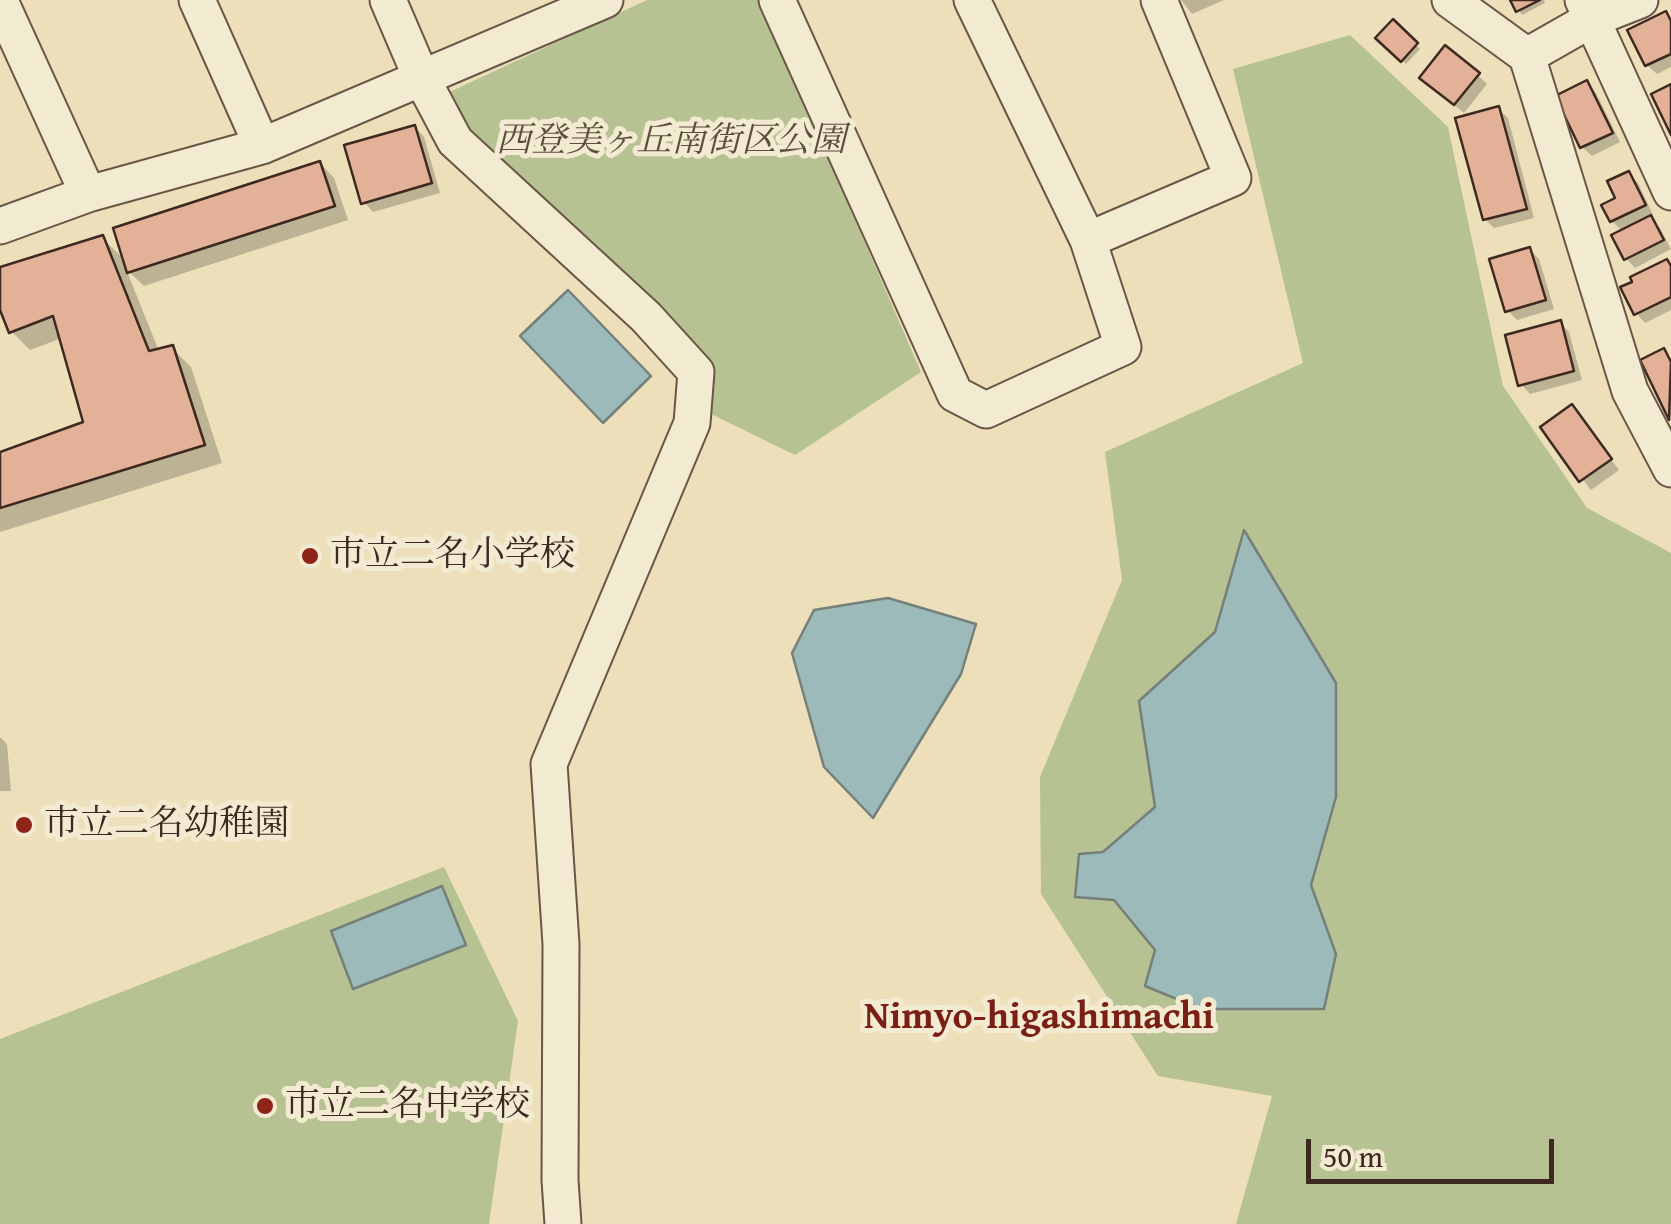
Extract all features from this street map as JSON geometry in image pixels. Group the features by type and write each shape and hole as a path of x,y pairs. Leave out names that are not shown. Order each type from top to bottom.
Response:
{"street":[{"path":"0,0 88,194"},
{"path":"197,0 262,146"},
{"path":"388,0 455,141 646,317 696,372 692,424 549,764 561,944 563,1224"},
{"path":"777,0 955,394 986,410 1123,347 1088,240 972,0"},
{"path":"1088,240 1233,178 1159,0"},
{"path":"1450,0 1528,56 1630,391 1671,469"},
{"path":"1528,56 1588,9 1640,0"},
{"path":"0,226 88,194 262,146 590,3"},
{"path":"1588,9 1671,192"}],"green space":[{"name":"西登美ヶ丘南街区公園","path":"647,0 760,0 921,372 795,455 709,413 465,139 441,96"},
{"path":"1350,35 1448,127 1503,386 1587,508 1671,553 1671,1224 1236,1224 1272,1096 1158,1076 1041,894 1040,777 1122,580 1105,452 1303,363 1233,69"},
{"name":"市立二名中学校","path":"444,867 518,1021 489,1224 0,1224 0,1039"}],"water":[{"path":"568,290 651,376 603,423 520,336"},
{"path":"1244,530 1336,683 1336,797 1311,885 1336,954 1324,1009 1201,1009 1145,986 1155,950 1114,900 1075,897 1079,854 1103,852 1155,807 1139,701 1215,632"},
{"path":"888,598 976,624 961,674 873,818 824,767 792,653 814,610"},
{"path":"442,886 466,945 353,989 331,931"}],"building":[{"path":"1510,0 1540,0 1516,12"},
{"path":"1666,11 1671,21 1671,54 1645,66 1627,30"},
{"path":"1393,19 1418,43 1401,62 1375,38"},
{"path":"1445,45 1480,73 1454,105 1419,78"},
{"path":"1587,80 1613,133 1580,148 1555,96"},
{"path":"1671,84 1671,135 1651,94"},
{"path":"1499,106 1527,209 1483,220 1455,118"},
{"path":"415,125 432,183 361,204 344,145"},
{"path":"320,161 335,206 127,273 113,228"},
{"path":"1629,171 1646,205 1610,222 1601,205 1615,198 1607,181"},
{"path":"1651,215 1664,240 1624,260 1611,235"},
{"path":"103,235 149,351 173,345 205,445 0,508 0,452 83,422 53,316 9,333 0,310 0,267"},
{"path":"1530,247 1546,300 1505,312 1489,259"},
{"path":"1667,259 1671,266 1671,297 1634,315 1620,287 1632,282 1630,277"},
{"path":"1561,320 1574,371 1518,386 1505,335"},
{"path":"1664,348 1671,362 1669,420 1640,360"},
{"path":"1572,404 1612,459 1579,482 1540,427"}],"place":[{"name":"市立二名小学校","path":"310,556"},
{"name":"市立二名幼稚園","path":"24,825"},
{"name":"市立二名中学校","path":"265,1106"}],"district":[{"name":"Nimyo-higashimachi","path":"1039,1018"}]}
